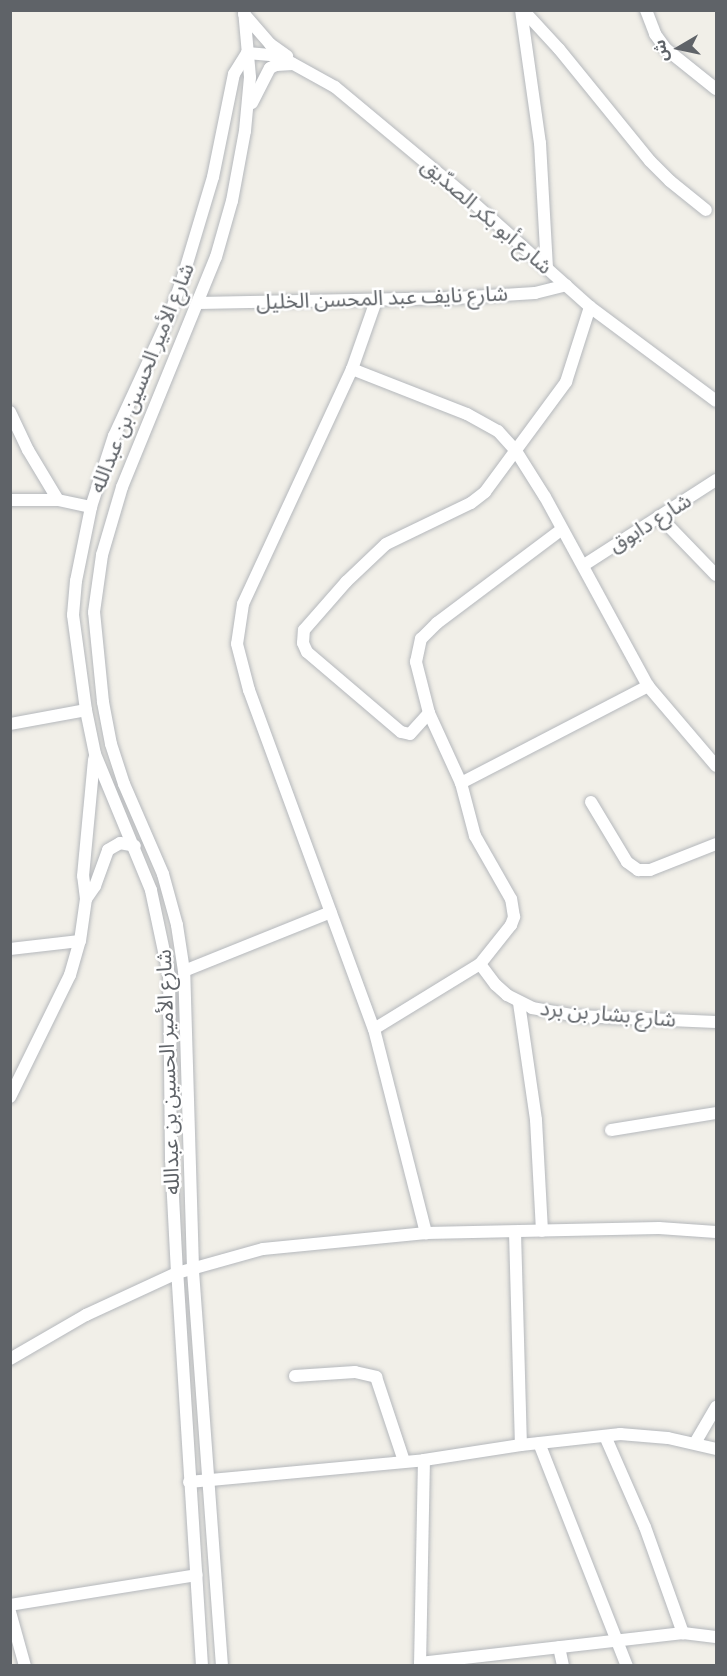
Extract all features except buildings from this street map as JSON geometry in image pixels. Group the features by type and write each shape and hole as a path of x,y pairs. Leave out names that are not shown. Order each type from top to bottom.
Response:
{"street":[{"path":"522,10 559,49 650,161 670,182 706,210"},
{"path":"522,10 540,143 547,267"},
{"path":"646,10 655,34 666,49 717,89"},
{"path":"244,12 270,44 297,64"},
{"name":"شارع الأمير الحسين بن عبدالله","path":"222,1665 193,1268 184,971 177,925 166,884 117,764 107,723 94,612 102,555 122,487 198,303 216,256 232,201 244,131 250,77 244,12"},
{"name":"شارع أبو بكر الصدّيق","path":"247,53 279,56 336,87 547,267 590,307 717,401"},
{"name":"شارع الأمير الحسين بن عبدالله","path":"202,1665 171,1159 169,975 151,890 135,846 95,754 86,710 73,615 75,581 90,507 114,436 173,307 213,177 234,74 247,53"},
{"path":"244,131 264,76 276,64 297,64"},
{"name":"شارع نايف عبد المحسن الخليل","path":"198,303 376,301 535,293 566,285"},
{"path":"376,301 352,369 243,604 237,644 249,690 374,1029 426,1233"},
{"path":"429,713 410,734 401,732 307,652 303,635 310,621 386,544 478,498 516,451 566,382 590,307"},
{"path":"352,369 480,420 498,431 516,451 584,565 648,686 717,766"},
{"path":"10,412 28,450 58,500"},
{"name":"شارع دابوق","path":"584,565 717,480"},
{"path":"10,500 27,502 58,500 90,507"},
{"path":"659,516 717,575"},
{"path":"374,1029 480,964 511,926 514,912 511,899 475,836 461,783 429,713 416,662 421,639 437,623 562,529"},
{"path":"80,667 99,662"},
{"path":"461,783 648,686"},
{"path":"10,724 86,710"},
{"path":"10,1097 70,975 80,941 86,899 83,876 95,754"},
{"path":"591,802 627,862 638,870 650,870 717,844"},
{"path":"86,899 95,886 108,850 120,843 135,846"},
{"path":"151,890 166,884"},
{"path":"184,971 331,912"},
{"path":"10,949 80,941"},
{"name":"شارع بشار بن برد","path":"480,964 496,985 519,1003 548,1011 578,1016 717,1022"},
{"path":"519,1003 536,1120 542,1231"},
{"path":"611,1130 717,1113"},
{"path":"10,1359 86,1315 177,1273 263,1249 426,1233 659,1228 717,1232"},
{"path":"515,1232 521,1445"},
{"path":"295,1376 355,1372 376,1377 404,1461"},
{"path":"695,1443 717,1407"},
{"path":"189,1482 424,1460 521,1445 605,1436 646,1435 717,1449"},
{"path":"605,1436 645,1527 683,1633"},
{"path":"539,1443 627,1665"},
{"path":"424,1460 420,1664 683,1633 717,1637"},
{"path":"10,1605 197,1575"},
{"path":"10,1612 25,1665"},
{"path":"559,1647 563,1665"}]}
